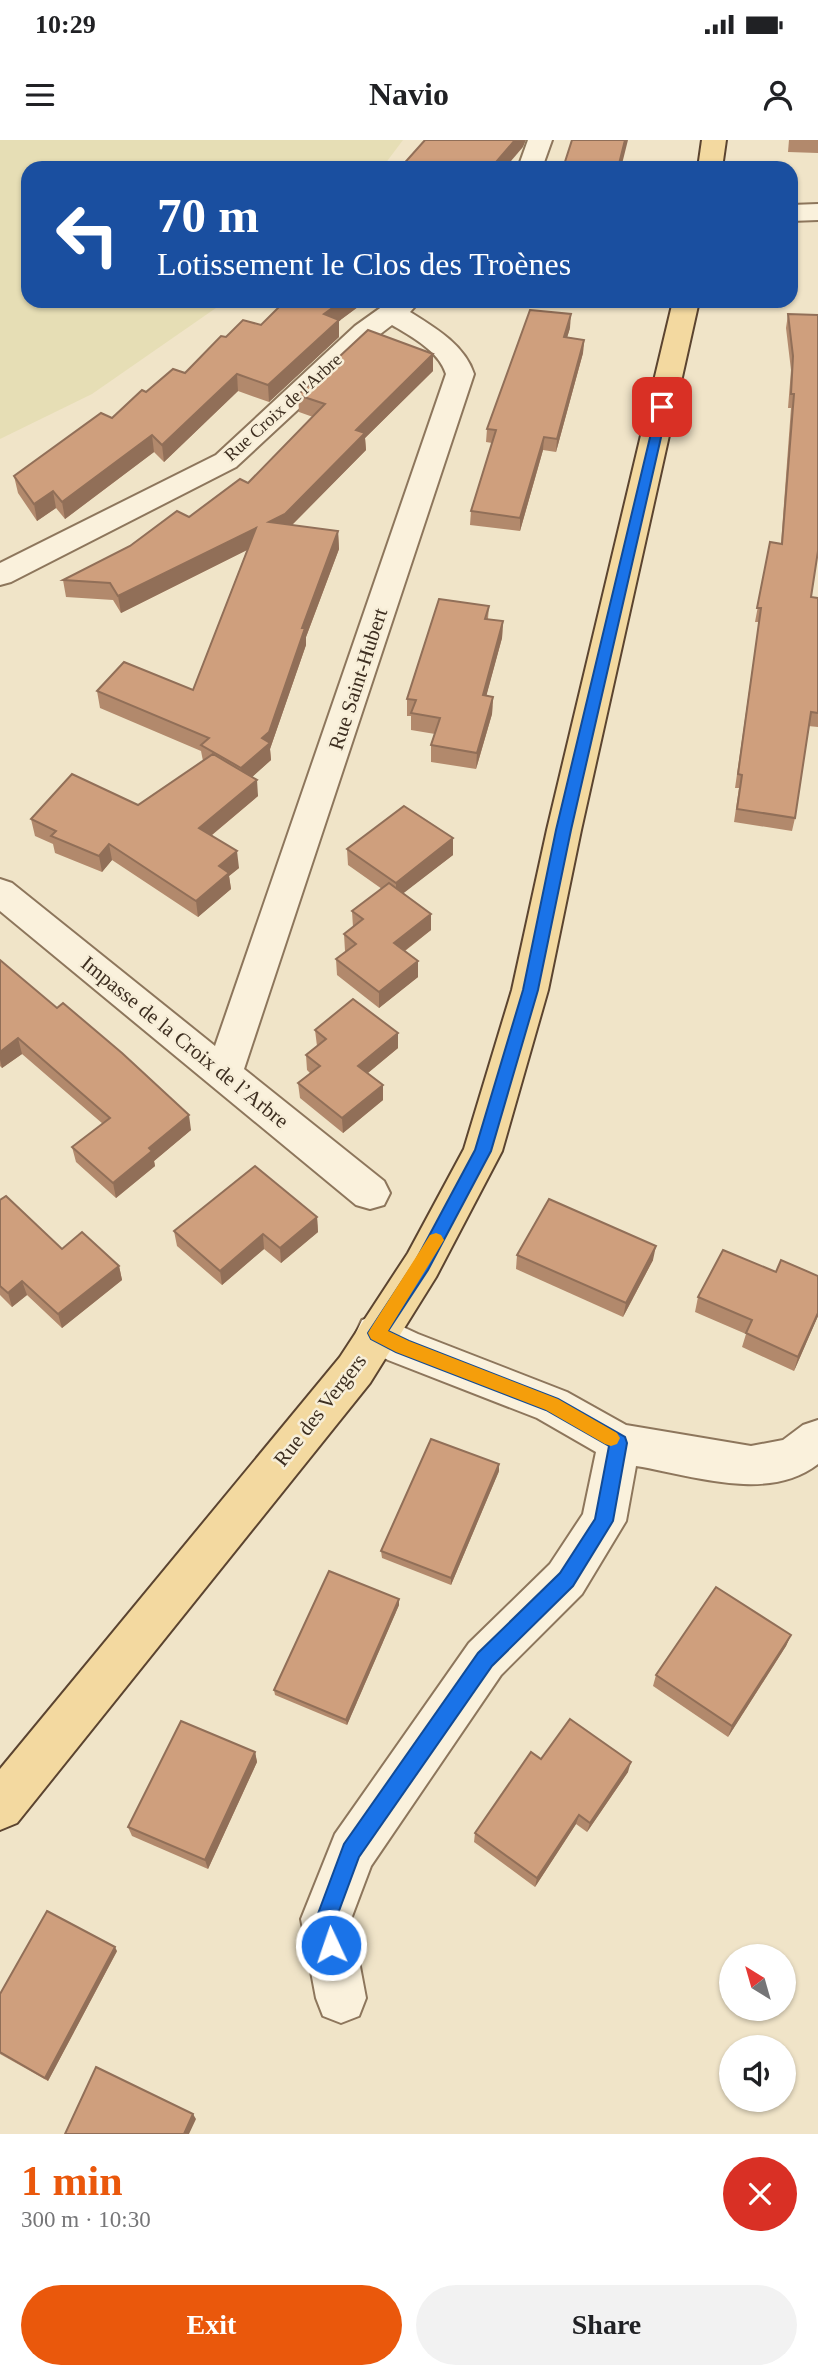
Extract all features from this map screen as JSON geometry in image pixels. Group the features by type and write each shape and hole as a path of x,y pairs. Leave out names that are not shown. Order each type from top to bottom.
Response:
{"main road":[{"path":"711,161 713,140"},
{"name":"Rue des Vergers","path":"0,1806 355,1370 422,1265 483,1151 530,990 564,830 684,308"}],"street":[{"path":"532,161 540,140"},
{"path":"798,213 818,212"},
{"name":"Rue Croix de l'Arbre","path":"0,575 226,461 365,332 396,308"},
{"name":"Rue Saint-Hubert","path":"224,1074 460,374 458,363 416,327 401,308"},
{"name":"Impasse de la Croix de l’Arbre","path":"0,892 370,1193"},
{"path":"377,1333 402,1347 552,1405 619,1443 751,1466 793,1458 818,1439"},
{"path":"341,1998 326,1919 352,1851 485,1659 566,1579 604,1521 619,1443"}],"shaded area":[{"path":"0,140 403,140 387,161 21,161 21,308 216,308 92,394 0,439"}],"building":[{"path":"425,140 515,140 497,161 406,161"},
{"path":"572,140 625,140 620,161 565,161"},
{"path":"278,308 332,308 324,314 339,320 268,385 237,374 162,445 152,435 62,502 53,491 34,504 14,476 101,413 112,418 142,390 146,392 173,369 185,373 221,336 226,337 243,320 261,325"},
{"path":"530,310 571,314 564,337 584,340 557,439 544,437 520,518 471,511 496,430 487,429"},
{"path":"788,314 818,315 818,551 811,597 818,598 818,713 811,712 795,818 737,809 742,775 738,774 761,608 757,608 770,542 782,544 794,394 791,394 793,356"},
{"path":"368,330 433,354 356,430 365,433 285,514 269,522 338,531 302,628 305,628 269,732 262,738 270,743 241,768 201,745 209,738 97,691 124,662 193,690 256,528 118,596 110,583 63,580 130,546 177,511 189,517 240,479 248,483 325,404 298,395"},
{"path":"439,599 489,606 485,619 503,621 483,695 493,697 477,753 431,745 440,718 411,713 416,700 407,699"},
{"path":"213,754 257,780 199,828 237,851 219,866 229,873 196,901 109,844 99,856 51,836 56,831 31,819 72,774 138,805"},
{"path":"404,806 453,838 396,883 347,849"},
{"path":"389,883 431,914 394,943 418,961 379,992 336,959 356,944 344,934 363,919 352,911"},
{"path":"0,960 57,1008 63,1003 189,1115 149,1148 152,1151 113,1183 72,1147 110,1118 18,1038 0,1052"},
{"path":"353,999 398,1033 358,1066 383,1085 342,1118 298,1083 320,1066 306,1055 326,1039 315,1030"},
{"path":"255,1166 317,1217 280,1248 263,1234 220,1271 174,1231"},
{"path":"6,1196 62,1249 82,1232 119,1266 58,1314 22,1281 8,1293 0,1286 0,1200"},
{"path":"549,1199 656,1246 626,1303 517,1255"},
{"path":"723,1250 776,1272 781,1260 818,1276 818,1313 798,1357 746,1333 752,1320 698,1297"},
{"path":"431,1439 499,1464 451,1578 381,1551"},
{"path":"329,1571 399,1599 346,1720 274,1690"},
{"path":"716,1587 791,1635 732,1726 656,1675"},
{"path":"570,1719 631,1762 590,1823 579,1815 537,1878 475,1833 531,1752 541,1759"},
{"path":"181,1721 255,1752 205,1860 128,1827"},
{"path":"47,1911 115,1947 45,2078 0,2052 0,1994"},
{"path":"96,2067 193,2114 184,2134 65,2134"}],"slow traffic":[{"path":"436,1240 377,1333 402,1347 552,1405 611,1438"}],"route":[{"path":"331,1945 326,1919 352,1851 485,1659 566,1579 604,1521 619,1443 552,1405 402,1347 377,1333 422,1265 483,1151 530,990 564,830 662,407"}]}
